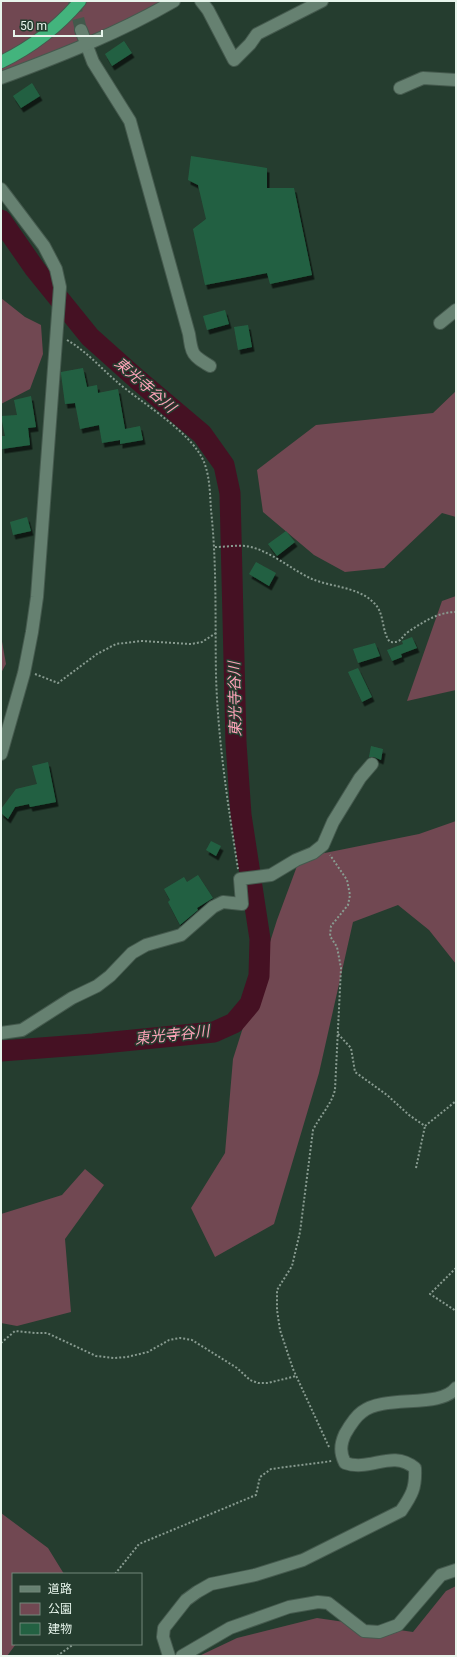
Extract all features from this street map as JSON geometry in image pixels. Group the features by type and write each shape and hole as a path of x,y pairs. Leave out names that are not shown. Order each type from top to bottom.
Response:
{"highway":[{"path":"1,62 20,52 45,35 67,18 80,1"}],"street":[{"path":"1,78 87,46 143,19 174,1"},
{"path":"200,1 208,10 234,60 250,44 257,34 322,1"},
{"path":"81,30 93,62 130,121 189,334 191,348 194,357 210,366"},
{"path":"400,88 423,78 456,80"},
{"path":"1,189 44,246 56,269 60,287 37,597 25,669 1,754"},
{"path":"440,323 456,310"},
{"path":"1,1033 22,1030 72,998 97,986 110,976 132,953 146,945 163,942 181,935 213,906 223,902 242,904 240,880 271,875 296,860 313,853 323,845 333,822 360,778 372,764"},
{"path":"168,1655 163,1637 164,1628 186,1600 197,1592 211,1584 255,1575 304,1560 400,1511 409,1499 416,1483 415,1468 406,1461 392,1460 353,1466 345,1463 342,1457 342,1440 350,1425 362,1412 373,1406 394,1402 436,1398 454,1391 456,1388"},
{"path":"182,1656 230,1628 289,1607 318,1602 328,1603 364,1631 379,1632 398,1625 441,1575 456,1570"}],"path":[{"path":"56,328 116,381 193,444 204,462 208,478 215,547 216,677 220,747 240,880"},
{"path":"215,547 245,546 260,550 312,579 360,594 375,603 380,612 385,636 390,642 401,640 406,634 432,617 450,612 456,612"},
{"path":"25,669 58,683 97,654 116,644 141,641 191,644 202,642 216,633"},
{"path":"323,845 347,880 350,895 348,905 331,926 330,936 337,947 342,968 335,1090 333,1098 318,1119 313,1130 297,1246 292,1266 276,1290 280,1330 296,1376 330,1448 342,1457"},
{"path":"338,1034 351,1048 356,1072 425,1126"},
{"path":"416,1168 425,1126 456,1101"},
{"path":"456,1268 430,1294 456,1311"},
{"path":"1,1343 15,1330 47,1333 96,1356 114,1358 127,1357 148,1352 169,1340 180,1338 192,1340 237,1368 250,1380 258,1383 268,1383 296,1376"},
{"path":"116,1573 139,1544 256,1495 260,1477 271,1469 342,1457"},
{"path":"57,1656 73,1645"}],"green space":[{"path":"1,1 167,1 147,12 1,75"},
{"path":"1,298 25,317 41,325 43,354 30,389 1,404"},
{"path":"456,391 456,517 442,513 384,568 345,572 314,555 263,512 257,470 316,425 433,413"},
{"path":"456,596 456,690 407,701 442,601"},
{"path":"1,636 6,664 1,673"},
{"path":"456,821 456,964 429,930 398,905 353,922 319,1073 274,1224 215,1257 191,1208 225,1153 233,1059 277,920 300,858 419,834"},
{"path":"85,1169 104,1185 65,1239 71,1312 17,1326 1,1323 1,1214 62,1195"},
{"path":"1,1513 48,1548 63,1573 12,1573 12,1645 15,1645 7,1656 1,1656"},
{"path":"456,1586 456,1656 199,1656 237,1638 317,1618 413,1632 446,1591"}],"building":[{"path":"124,41 132,53 112,66 105,54"},
{"path":"32,83 40,96 21,108 13,96"},
{"path":"191,156 267,168 267,188 294,188 312,275 270,284 267,273 205,285 193,229 206,219 198,185 188,180"},
{"path":"225,310 229,324 207,330 203,316"},
{"path":"248,325 252,347 238,350 234,327"},
{"path":"83,368 87,387 97,385 98,393 118,389 125,429 140,426 143,440 120,444 120,440 102,443 99,425 80,429 75,403 65,404 61,372"},
{"path":"31,396 36,427 28,428 30,445 2,449 1,436 5,436 1,416 17,415 14,400"},
{"path":"27,517 31,531 13,535 10,522"},
{"path":"286,531 295,542 277,556 268,544"},
{"path":"256,562 276,573 269,586 249,574"},
{"path":"412,637 417,648 401,654 402,657 392,661 387,650 403,644 402,641"},
{"path":"375,643 380,656 358,663 353,649"},
{"path":"358,668 372,697 362,702 348,672"},
{"path":"371,746 383,749 381,760 374,757 369,757"},
{"path":"48,762 56,802 30,807 29,804 15,807 8,819 1,813 1,809 16,789 37,784 32,766"},
{"path":"211,841 221,846 216,856 206,850"},
{"path":"198,875 213,898 197,908 198,910 180,925 168,902 170,900 164,889 184,877 187,882"}],"waterway":[{"name":"東光寺谷川","path":"1,220 35,269 90,337 202,434 224,465 230,493 236,743 241,815 260,939 259,976 250,1004 234,1023 214,1032 93,1044 1,1051"}],"tunnel":[{"path":"74,1 81,30"}]}
